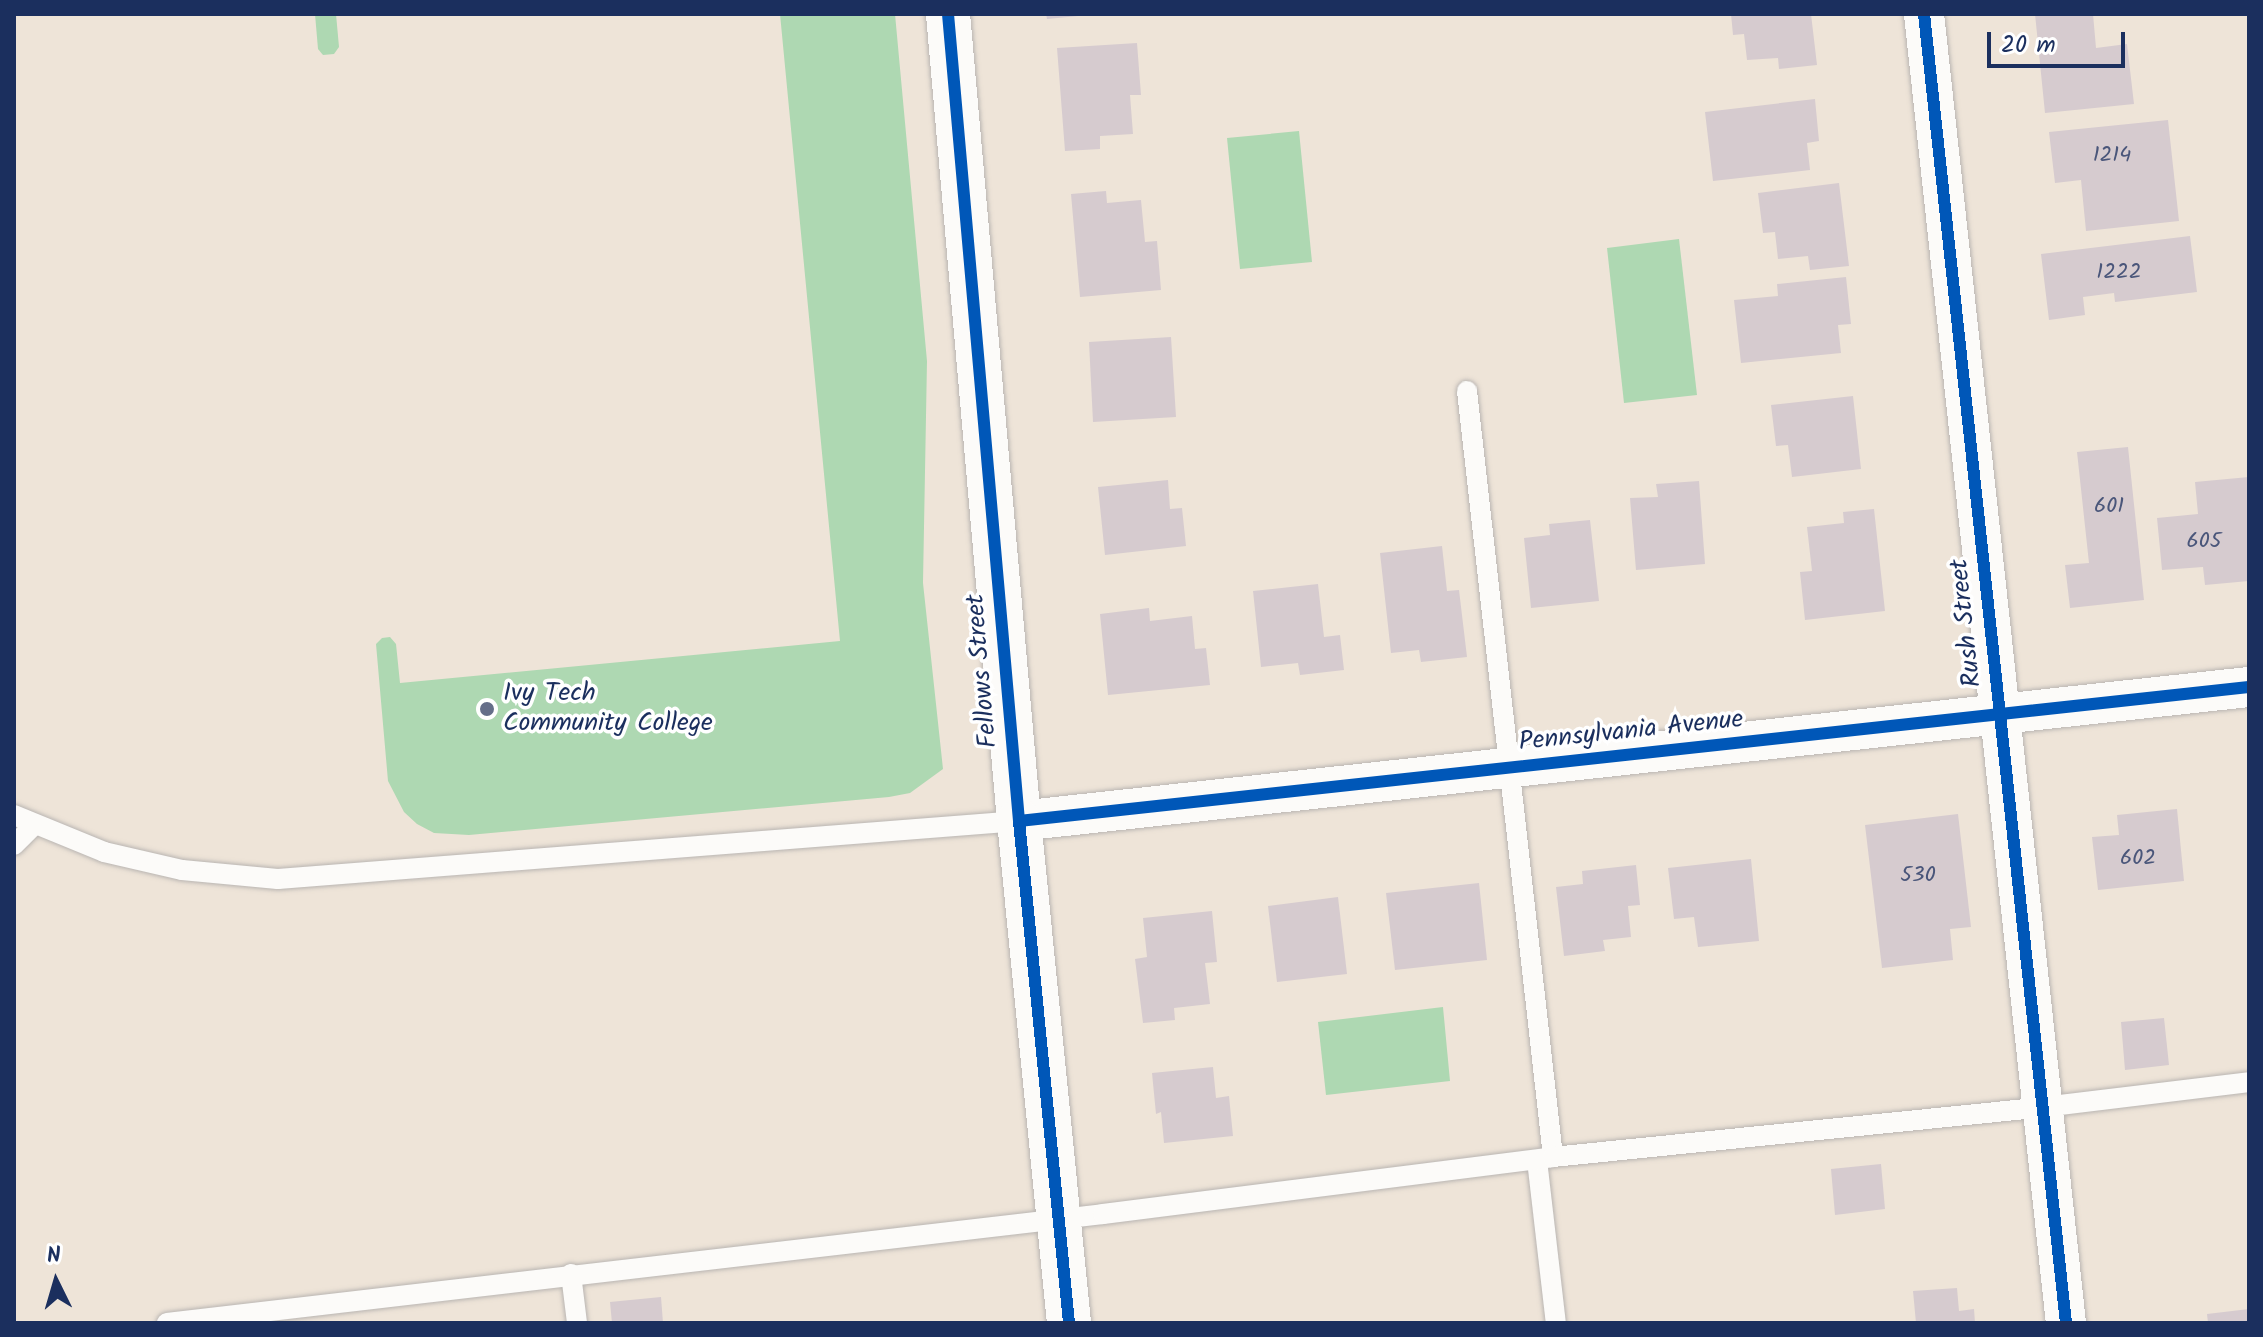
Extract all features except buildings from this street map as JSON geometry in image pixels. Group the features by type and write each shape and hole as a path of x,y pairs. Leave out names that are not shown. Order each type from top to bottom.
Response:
{"street":[{"name":"Fellows Street","path":"948,14 1019,821 1069,1323"},
{"name":"Rush Street","path":"1924,14 2066,1323"},
{"name":"Pennsylvania Avenue","path":"1019,821 2249,687"}],"lane":[{"path":"1467,391 1510,767 1545,1159 1556,1323"},
{"path":"14,815 33,826 104,852 182,870 278,879 1019,821"},
{"path":"14,845 33,826"},
{"path":"167,1323 1545,1159 2043,1107 2249,1082"},
{"path":"571,1274 577,1323"}],"green space":[{"path":"315,14 336,14 339,47 334,54 323,55 318,49"},
{"path":"780,14 895,14 927,361 923,583 943,769 910,793 889,797 469,835 434,833 404,812 388,781 376,644 382,638 390,637 396,644 400,683 840,641"},
{"path":"1299,131 1312,262 1240,269 1227,138"},
{"path":"1679,239 1697,395 1624,403 1607,248"},
{"path":"1443,1007 1450,1081 1326,1095 1318,1022"}],"cycle path":[{"path":"948,14 1019,821 1069,1323"},
{"path":"1924,14 2066,1323"},
{"path":"1019,821 2249,687"}],"place":[{"name":"Ivy Tech Community College","path":"487,709"}]}
